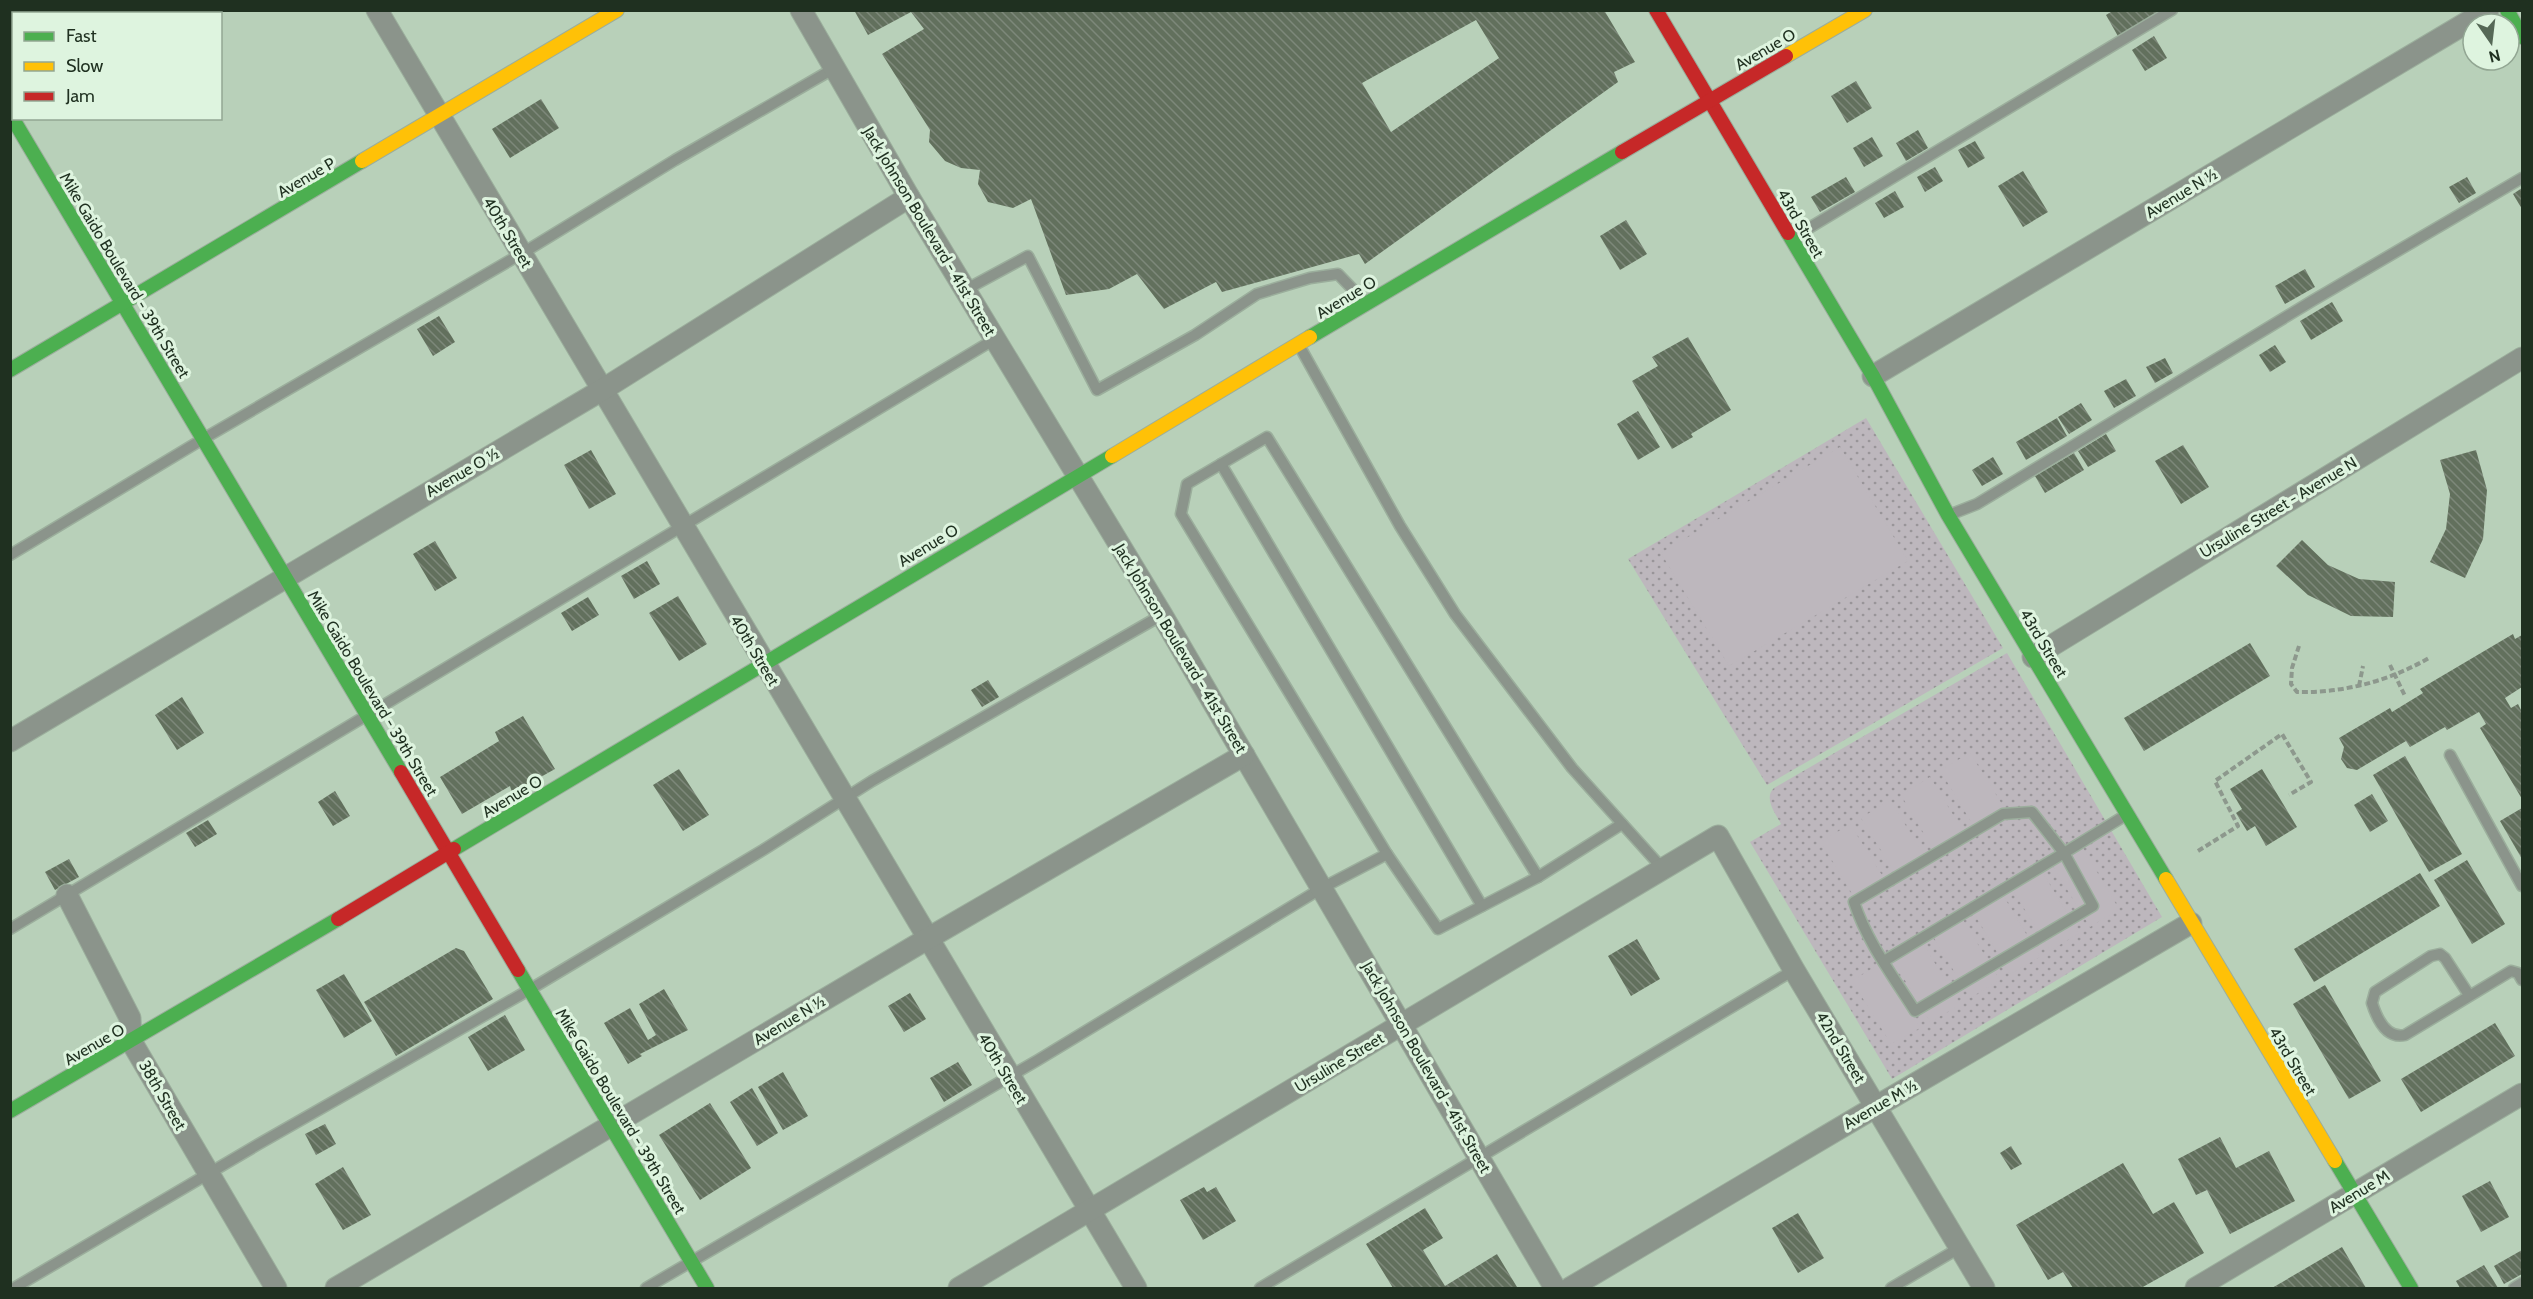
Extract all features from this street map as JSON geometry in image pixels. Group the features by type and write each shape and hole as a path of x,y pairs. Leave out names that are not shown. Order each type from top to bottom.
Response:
{"main road":[{"name":"Avenue P","path":"10,370 617,10"},
{"name":"43rd Street","path":"1656,10 1874,376 1948,515 2411,1288"},
{"name":"Avenue O","path":"10,1111 449,854 763,663 1298,344 1865,10"},
{"path":"2507,10 2523,37"},
{"name":"Mike Gaido Boulevard - 39th Street","path":"14,120 707,1288"}],"street":[{"name":"40th Street","path":"377,10 1089,1213 1136,1288"},
{"name":"Jack Johnson Boulevard - 41st Street","path":"801,10 909,197 1162,615 1556,1288"},
{"name":"Avenue N ½","path":"1874,376 2488,10"},
{"name":"Avenue O ½","path":"10,741 602,390 909,197"},
{"name":"Ursuline Street - Avenue N","path":"2033,657 2523,358"},
{"name":"Avenue N ½","path":"336,1288 1244,754"},
{"name":"Ursuline Street","path":"959,1288 1089,1213 1718,836"},
{"name":"42nd Street","path":"1718,836 1794,970 1984,1288"},
{"name":"38th Street","path":"67,896 130,1018 131,1041 276,1288"},
{"name":"Avenue M ½","path":"1570,1288 2191,923"},
{"name":"Avenue M","path":"2196,1288 2523,1094"}],"lane":[{"path":"1791,239 2172,10"},
{"path":"10,555 203,439 521,254 675,160 833,69"},
{"path":"1948,515 1977,504 2302,307 2523,178"},
{"path":"965,290 1028,256 1097,390 1195,335 1257,294 1310,278 1338,274 1367,304"},
{"path":"10,928 995,339"},
{"path":"1298,344 1400,526 1455,614 1572,768 1663,869"},
{"path":"1538,877 1267,437 1187,484 1181,514 1387,854 1438,929 1538,877 1622,824"},
{"path":"1221,464 1482,906"},
{"path":"14,1288 529,990 844,799 1162,615"},
{"path":"2450,755 2523,886"},
{"path":"2032,812 2064,853 2092,906 1916,1011 1862,927 1854,902 2003,814 2032,812"},
{"path":"1884,960 2127,814"},
{"path":"646,1288 1008,1076 1322,888 1387,854"},
{"path":"2469,995 2440,954 2431,956 2375,993 2372,1003 2383,1027 2390,1034 2405,1035 2511,971 2518,973 2523,980"},
{"path":"1260,1288 1794,970"},
{"path":"1891,1288 1960,1247"},
{"path":"2514,1288 2523,1283"}],"path":[{"path":"2299,646 2290,684 2297,692 2323,693 2359,686 2394,675 2429,658"},
{"path":"2390,665 2405,696"},
{"path":"2359,686 2363,666"},
{"path":"2198,851 2238,826 2215,781 2282,734 2311,782 2289,795"}],"shaded area":[{"path":"1866,418 2003,648 1767,785 1628,559"},
{"path":"1840,447 1908,561 1729,666 1661,553"},
{"path":"2007,653 2162,917 1892,1079 1750,842 1781,824 1770,801 1774,788"},
{"path":"1970,753 2010,817 1979,835 1940,770"},
{"path":"1930,777 1969,841 1939,859 1901,795"},
{"path":"1890,800 1930,865 1900,881 1861,818"},
{"path":"1850,824 1890,888 1860,907 1821,842"},
{"path":"2081,845 2119,909 2090,927 2051,863"},
{"path":"2040,868 2079,933 2050,951 2011,887"},
{"path":"2001,892 2040,957 2010,974 1972,910"},
{"path":"1961,917 2000,980 1970,998 1931,933"},
{"path":"1921,940 1960,1005 1930,1022 1891,957"},
{"path":"1881,963 1920,1028 1891,1044 1852,981"}],"building":[{"path":"854,10 1604,10 1635,62 1614,72 1618,82 1365,264 1359,254 1222,292 1216,282 1164,309 1137,274 1109,289 1066,295 1031,199 1013,208 988,202 978,184 980,170 961,168 945,161 929,142 930,130 882,54 924,29 911,12 868,35","holes":["1476,20 1499,58 1391,132 1362,83"]},
{"path":"2114,10 2160,10 2162,13 2119,38 2106,15"},
{"path":"2154,36 2167,58 2145,71 2132,50"},
{"path":"1856,81 1872,108 1847,123 1831,96"},
{"path":"541,99 559,128 510,158 492,129"},
{"path":"1918,130 1928,148 1906,161 1896,143"},
{"path":"1872,137 1883,156 1864,167 1853,148"},
{"path":"1975,141 1985,158 1968,168 1958,150"},
{"path":"1935,167 1943,181 1925,192 1917,177"},
{"path":"2023,171 2048,212 2023,227 1998,186"},
{"path":"1846,177 1855,192 1820,212 1811,197"},
{"path":"2467,177 2476,193 2459,203 2449,187"},
{"path":"2522,188 2522,209 2513,194"},
{"path":"1895,191 1904,207 1884,218 1875,203"},
{"path":"1626,220 1647,254 1620,270 1600,236"},
{"path":"2305,269 2315,287 2285,304 2275,286"},
{"path":"2332,302 2343,321 2311,340 2300,321"},
{"path":"439,316 455,342 433,356 417,329"},
{"path":"1688,337 1731,410 1691,434 1693,437 1672,449 1632,381 1658,366 1652,357"},
{"path":"2275,345 2286,362 2270,372 2259,355"},
{"path":"2165,358 2173,373 2155,383 2146,367"},
{"path":"2126,379 2136,396 2114,408 2104,391"},
{"path":"2081,403 2092,420 2069,434 2058,417"},
{"path":"1638,411 1660,447 1638,460 1617,424"},
{"path":"2057,418 2067,436 2026,460 2016,442"},
{"path":"2106,434 2116,451 2088,467 2078,451"},
{"path":"2183,445 2209,487 2181,504 2155,461"},
{"path":"591,450 616,494 589,509 564,465"},
{"path":"2476,450 2487,490 2483,539 2465,578 2430,562 2446,529 2450,494 2440,460"},
{"path":"2074,453 2084,470 2045,493 2035,476"},
{"path":"1993,457 2003,474 1982,486 1972,470"},
{"path":"2302,540 2328,565 2359,579 2395,582 2393,617 2351,616 2308,595 2276,566"},
{"path":"435,541 457,578 435,591 413,554"},
{"path":"647,561 660,584 634,599 621,576"},
{"path":"678,596 707,644 679,661 649,613"},
{"path":"588,597 599,615 572,631 561,613"},
{"path":"2513,634 2515,639 2522,635 2522,687 2505,698 2511,708 2518,704 2522,712 2522,799 2480,728 2486,724 2479,712 2447,730 2445,727 2410,747 2406,741 2357,770 2347,768 2341,759 2344,747 2339,738 2390,708 2392,712 2423,693 2420,689"},
{"path":"2250,643 2270,676 2144,751 2124,718"},
{"path":"988,680 999,697 982,707 971,690"},
{"path":"182,697 204,733 177,750 155,715"},
{"path":"523,716 555,769 512,793 510,786 462,814 440,777 499,741 495,732"},
{"path":"2405,756 2462,854 2429,872 2373,775"},
{"path":"679,769 709,815 683,831 653,785"},
{"path":"2262,769 2297,827 2266,846 2255,826 2247,831 2236,813 2242,809 2230,789"},
{"path":"335,791 350,816 333,826 318,802"},
{"path":"2372,794 2388,821 2370,832 2354,805"},
{"path":"2522,808 2522,859 2500,821"},
{"path":"208,820 217,834 195,847 186,833"},
{"path":"69,859 79,877 55,890 45,872"},
{"path":"2467,860 2505,924 2472,944 2434,880"},
{"path":"2420,873 2440,906 2314,982 2294,949"},
{"path":"1637,939 1660,979 1631,996 1608,956"},
{"path":"456,948 464,951 493,999 396,1056 364,1002"},
{"path":"344,974 372,1021 344,1038 316,990"},
{"path":"2325,985 2381,1081 2349,1099 2293,1004"},
{"path":"664,989 688,1030 640,1054 642,1056 628,1064 604,1023 630,1008 648,1040 656,1035 639,1004"},
{"path":"910,993 926,1019 904,1032 888,1006"},
{"path":"505,1015 525,1050 488,1071 468,1037"},
{"path":"2495,1023 2515,1056 2421,1112 2401,1079"},
{"path":"958,1062 972,1085 944,1102 930,1078"},
{"path":"783,1072 808,1116 783,1130 758,1087"},
{"path":"752,1088 778,1133 757,1146 730,1102"},
{"path":"710,1103 751,1168 700,1200 659,1135"},
{"path":"325,1124 336,1144 316,1155 305,1134"},
{"path":"2220,1137 2236,1168 2269,1151 2295,1201 2230,1234 2207,1190 2196,1195 2178,1159"},
{"path":"2011,1146 2022,1164 2011,1170 2000,1153"},
{"path":"2123,1163 2153,1214 2174,1202 2204,1253 2141,1288 2073,1288 2063,1272 2048,1280 2016,1225"},
{"path":"343,1167 371,1215 343,1230 315,1184"},
{"path":"2490,1181 2509,1217 2481,1232 2462,1196"},
{"path":"1204,1187 1207,1192 1216,1187 1236,1221 1203,1240 1180,1200"},
{"path":"1425,1208 1443,1238 1423,1250 1445,1286 1497,1254 1517,1287 1393,1288 1366,1244"},
{"path":"1798,1213 1824,1258 1798,1273 1772,1228"},
{"path":"2342,1247 2366,1288 2272,1288"},
{"path":"2522,1250 2522,1274 2504,1284 2494,1266"},
{"path":"2484,1265 2498,1288 2460,1288 2456,1281"}],"traffic: fast":[{"path":"2507,10 2522,37"},
{"path":"14,120 401,772"},
{"path":"1310,337 1622,152"},
{"path":"10,370 362,161"},
{"path":"1788,233 1873,376 1948,515 2166,879"},
{"path":"454,849 1112,456"},
{"path":"10,1111 338,919"},
{"path":"518,970 707,1288"},
{"path":"2335,1161 2411,1288"}],"traffic: slow":[{"path":"362,161 617,10"},
{"path":"1786,56 1865,10"},
{"path":"1112,456 1310,337"},
{"path":"2166,879 2335,1161"}],"traffic: jam":[{"path":"1656,10 1788,233"},
{"path":"1622,152 1786,56"},
{"path":"401,772 518,970"},
{"path":"338,919 454,849"}]}
